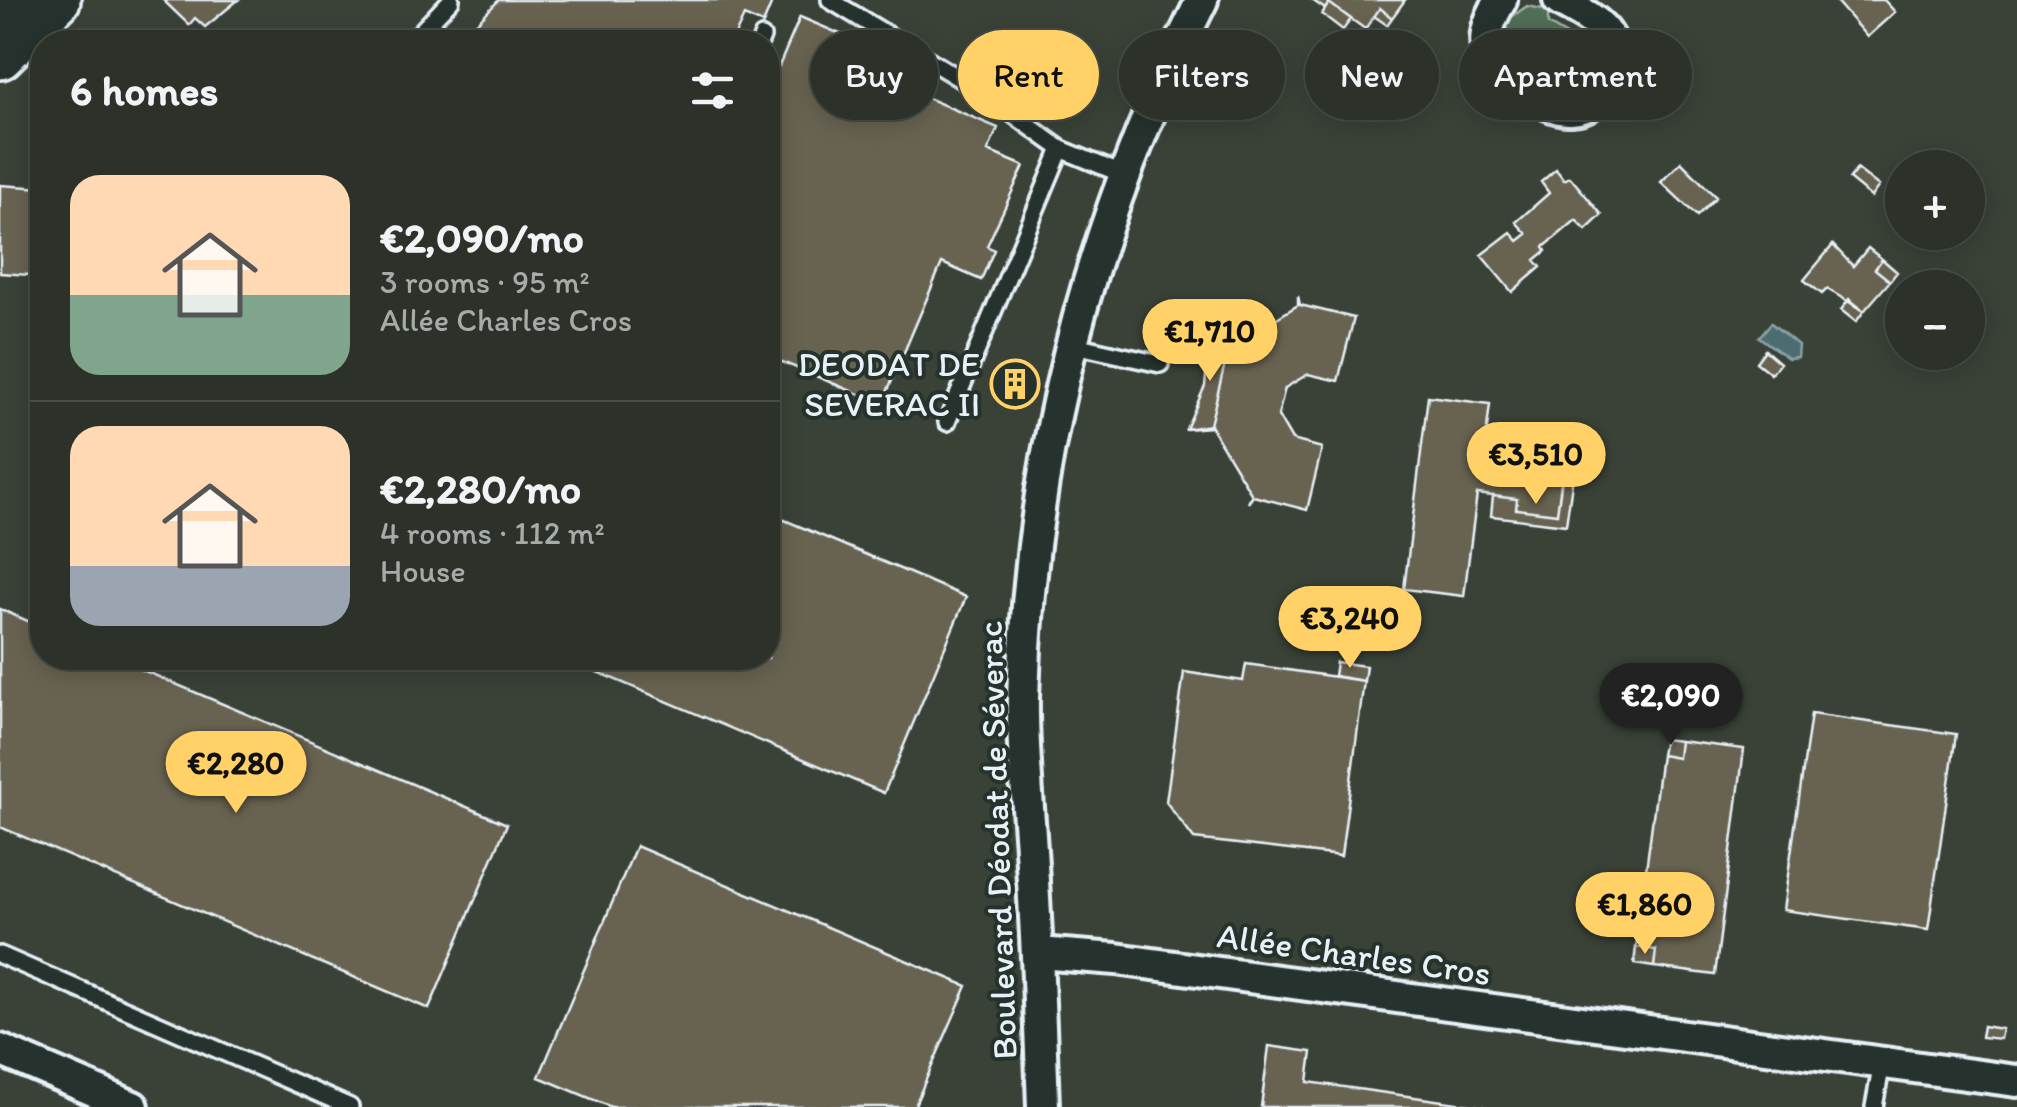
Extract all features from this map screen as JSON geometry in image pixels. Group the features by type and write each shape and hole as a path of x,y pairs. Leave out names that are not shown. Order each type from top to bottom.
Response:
{"main road":[{"path":"0,12 12,0"},
{"path":"0,56 57,0"}],"street":[{"name":"Boulevard Déodat de Séverac","path":"1043,1107 1038,953 1022,704 1027,596 1043,471 1070,344 1124,175 1162,78 1202,0"},
{"path":"1501,0 1485,37 1493,64 1542,101 1571,109 1586,106 1608,89 1617,60 1607,33 1559,0"},
{"name":"Allée Charles Cros","path":"1038,953 1116,960 2017,1082"},
{"path":"0,1050 133,1107"}],"lane":[{"path":"422,30 451,0"},
{"path":"830,0 985,94 1061,150 1124,175"},
{"path":"947,422 1061,150"},
{"path":"1070,344 1160,364"},
{"path":"0,956 350,1107"},
{"path":"1874,1107 1882,1063"}],"green space":[{"path":"1527,6 1548,10 1548,24 1558,30 1502,30 1503,23"}],"water":[{"path":"1771,323 1798,345 1797,357 1788,358 1759,337"}],"building":[{"path":"163,0 238,0 205,27 195,18 189,25"},
{"path":"499,0 773,0 763,24 744,16 738,30 470,30"},
{"path":"1312,0 1405,0 1392,18 1380,8 1365,29 1329,3 1325,9"},
{"path":"1835,0 1884,0 1895,12 1867,37"},
{"path":"1329,3 1351,19 1343,30 1322,14"},
{"path":"1380,8 1392,18 1387,25 1374,16"},
{"path":"800,17 831,30 810,30 810,120 938,120 938,103 958,111 958,120 979,120 998,128 988,151 1024,166 987,246 994,250 981,280 942,263 882,404 780,361 780,64"},
{"path":"1681,162 1716,197 1697,216 1661,182"},
{"path":"1556,169 1564,180 1570,177 1602,215 1586,230 1576,220 1544,247 1546,251 1535,260 1541,267 1512,292 1481,255 1511,232 1518,241 1527,234 1516,222 1549,193 1541,182"},
{"path":"1857,169 1879,186 1871,197 1849,179"},
{"path":"0,185 30,187 30,275 0,273"},
{"path":"1833,245 1853,266 1868,248 1882,259 1875,269 1885,277 1885,287 1864,311 1827,289 1822,294 1804,280"},
{"path":"1882,259 1895,270 1885,270 1885,277 1875,269"},
{"path":"1298,296 1300,305 1354,318 1338,381 1308,374 1285,388 1278,416 1292,440 1322,448 1307,510 1253,496 1248,503 1252,495 1211,427 1186,429 1210,425 1229,347 1210,333 1231,346 1298,305"},
{"path":"1849,299 1864,311 1856,322 1841,310"},
{"path":"1210,333 1229,347 1210,425 1186,429 1205,386"},
{"path":"1765,350 1780,363 1771,374 1756,362"},
{"name":"DEODAT DE SEVERAC II","path":"1011,373 1022,375 1018,394 1008,392"},
{"path":"1428,396 1490,404 1484,453 1564,463 1557,514 1516,509 1517,499 1477,494 1464,596 1404,589"},
{"path":"1562,475 1573,476 1566,525 1491,516 1493,496 1517,499 1516,509 1557,514"},
{"path":"780,518 966,597 884,793 592,670 780,670"},
{"path":"0,609 30,622 30,670 142,670 507,824 429,1009 0,827"},
{"path":"1336,662 1366,666 1364,681 1334,676"},
{"path":"1246,664 1364,681 1341,856 1194,839 1166,802 1184,672 1243,681"},
{"path":"1811,714 1956,734 1928,930 1783,910"},
{"path":"1664,739 1680,741 1678,758 1661,755"},
{"path":"1680,741 1744,749 1715,975 1654,967 1656,950 1636,947 1661,755 1678,758"},
{"path":"636,846 967,986 914,1107 611,1107 539,1077"},
{"path":"1636,947 1656,950 1654,967 1634,964"},
{"path":"1983,1026 2002,1029 2000,1039 1981,1037"},
{"path":"1269,1046 1312,1052 1308,1082 1485,1107 1261,1107"}],"place":[{"name":"DEODAT DE SEVERAC II","path":"1015,384"}]}
